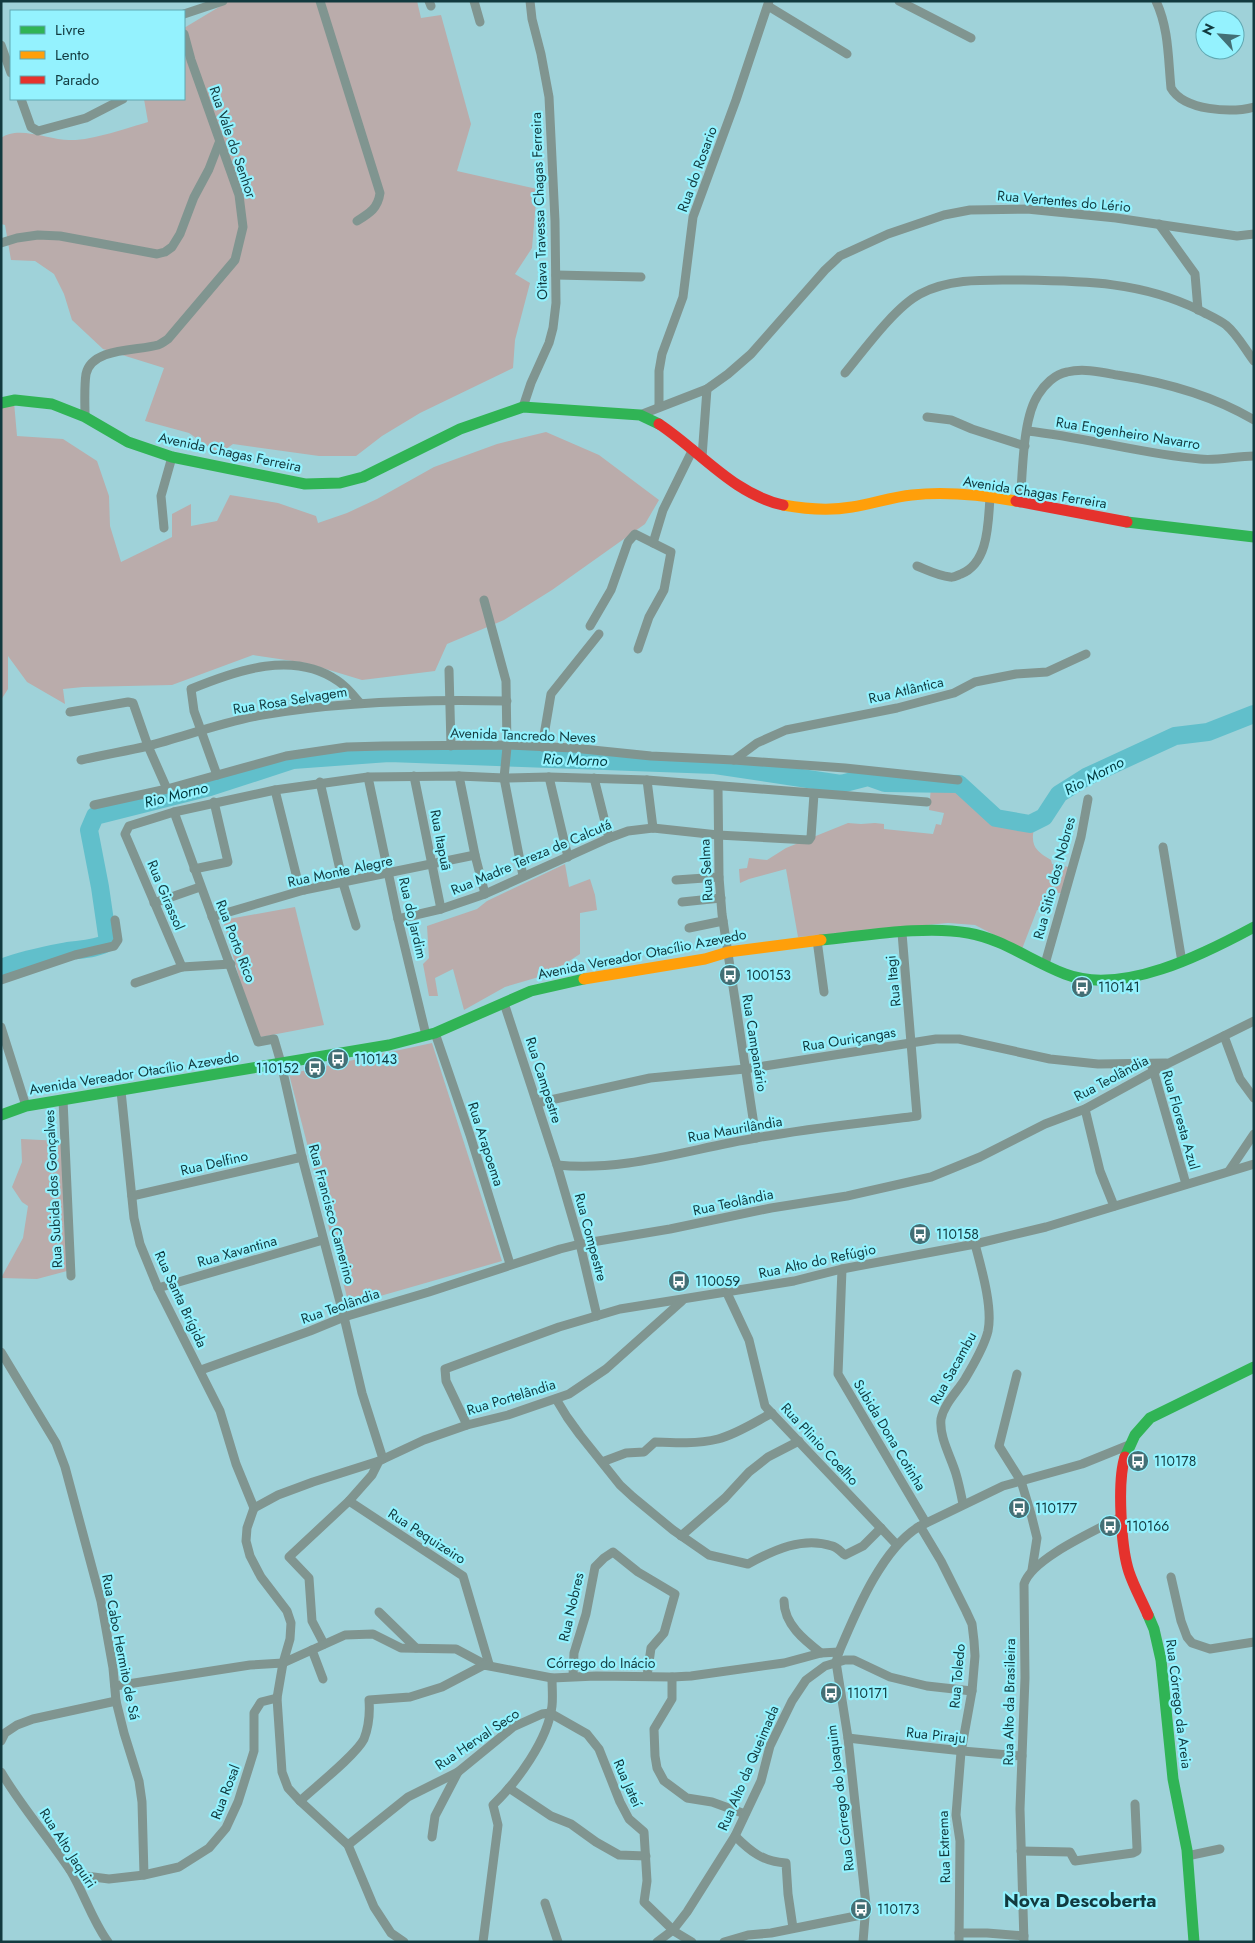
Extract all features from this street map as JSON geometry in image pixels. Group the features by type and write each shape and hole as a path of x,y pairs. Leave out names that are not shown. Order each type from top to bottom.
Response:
{"street":[{"path":"185,14 224,1"},
{"path":"320,1 380,193 379,201 374,210 357,221"},
{"path":"474,1 480,22"},
{"name":"Oitava Travessa Chagas Ferreira","path":"523,407 531,383 549,343 556,303 549,97 542,54 532,19 530,1"},
{"path":"899,1 971,38"},
{"path":"1156,1 1167,35 1171,88 1175,94 1183,100 1220,110 1254,107"},
{"path":"768,4 846,54"},
{"name":"Rua do Rosario","path":"659,407 659,371 662,354 683,297 693,217 736,100 768,4"},
{"name":"Rua Vale do Senhor","path":"85,417 86,373 90,365 97,359 111,353 159,344 168,339 235,260 244,227 239,195 219,143 185,38"},
{"path":"1,45 10,70"},
{"path":"20,100 31,127 38,131 86,118 120,100"},
{"path":"1,243 17,238 38,235 60,236 157,254 165,252 172,247 180,234 194,197 209,169 219,143"},
{"name":"Rua Vertentes do Lério","path":"640,416 707,389 728,374 751,354 825,270 840,256 888,234 944,215 970,210 998,209 1073,214 1238,236 1254,234"},
{"path":"1159,224 1195,274 1198,310"},
{"path":"556,275 641,277"},
{"path":"845,373 904,305 921,293 953,282 1075,280 1147,291 1181,302 1228,326 1254,361"},
{"path":"1020,503 1031,406 1038,394 1056,376 1067,372 1094,371 1145,379 1199,394 1236,409 1254,420"},
{"path":"653,543 663,510 697,453 707,389"},
{"name":"Avenida Chagas Ferreira","path":"1,402 14,400 52,404 85,417 128,442 172,457 305,484 340,483 364,477 460,429 523,407 640,416 654,420 677,435 728,478 756,497 785,504 844,508 908,495 939,493 990,498 1151,526 1254,537"},
{"path":"927,416 951,420 972,429 1025,446"},
{"name":"Rua Engenheiro Navarro","path":"1027,431 1203,460 1254,456"},
{"path":"164,528 161,496 172,457"},
{"path":"917,566 952,578 966,572 975,564 983,550 987,532 990,498"},
{"path":"590,626 611,590 628,542 635,534 671,552 664,590 648,617 638,650"},
{"path":"484,600 506,681 507,746 505,775 522,876"},
{"path":"542,747 551,694 599,634"},
{"name":"Rua Atlântica","path":"734,760 757,742 786,730 897,708 954,693 975,682 1016,674 1048,672 1086,654"},
{"path":"217,775 194,712 191,689 266,665 282,664 322,672 337,680 360,703"},
{"path":"449,670 451,746"},
{"name":"Rua Rosa Selvagem","path":"81,760 148,746 200,730 261,716 360,703 450,700 507,701"},
{"path":"70,712 128,702 133,704 148,746 167,789"},
{"name":"Avenida Tancredo Neves","path":"94,805 167,789 286,756 306,752 383,746 542,747 651,756 734,760 944,777 958,780"},
{"path":"174,812 214,802 320,782 368,777 414,776 505,775 647,780 927,802"},
{"name":"Rua Itapuã","path":"414,776 441,909"},
{"path":"459,776 485,894"},
{"name":"Rua do Jardim","path":"368,777 398,919 430,1034"},
{"path":"549,777 568,857"},
{"path":"594,778 610,838"},
{"path":"647,780 653,828"},
{"path":"320,782 343,883 356,926"},
{"name":"Rua Selma","path":"718,787 719,878 728,952"},
{"path":"275,790 299,886 304,890"},
{"name":"Rua Madre Tereza de Calcutá","path":"398,919 441,909 485,894 522,876 628,831 653,828 718,835 809,840 811,837 814,794"},
{"name":"Rua Sitio dos Nobres","path":"1045,964 1077,853 1088,799"},
{"path":"194,869 228,862 214,802"},
{"name":"Rua Girassol","path":"174,812 129,826 125,834 182,967"},
{"name":"Rua Porto Rico","path":"174,812 258,1042 274,1039 281,1063"},
{"path":"1163,847 1182,962"},
{"name":"Rua Monte Alegre","path":"212,917 304,890 431,866 475,855"},
{"path":"676,880 719,878"},
{"path":"154,902 200,887"},
{"path":"682,902 721,898"},
{"path":"1,980 75,955 114,946 118,940 115,920"},
{"path":"689,928 723,921"},
{"name":"Avenida Vereador Otacílio Azevedo","path":"1,1115 26,1106 281,1063 297,1062 388,1045 430,1034 531,991 564,982 705,959 728,952 817,940 952,930 980,935 1066,974 1081,978 1105,980 1142,974 1182,962 1203,954 1254,927"},
{"name":"Rua Itagi","path":"902,933 918,1116"},
{"path":"817,940 824,992"},
{"name":"Rua Campanário","path":"728,952 756,1138"},
{"path":"136,984 182,967 231,964"},
{"name":"Rua Campestre","path":"504,1003 557,1165"},
{"name":"Rua Teolândia","path":"1167,1064 1254,1022"},
{"path":"1,1027 26,1106"},
{"name":"Rua Arapoema","path":"430,1034 470,1135 510,1264"},
{"path":"1224,1036 1240,1079 1254,1098"},
{"name":"Rua Ouriçangas","path":"537,1103 650,1078 745,1069 936,1039 959,1039 1050,1059 1152,1067 1167,1064"},
{"name":"Rua Francisco Camerino","path":"281,1063 302,1157 381,1460"},
{"name":"Rua Teolândia","path":"201,1370 344,1317 429,1292 510,1264 580,1244 670,1230 771,1208 847,1196 931,1177 980,1157 1045,1124 1085,1109 1152,1067"},
{"name":"Rua Floresta Azul","path":"1152,1067 1186,1184"},
{"name":"Rua Santa Brígida","path":"121,1091 134,1218 140,1244 158,1288 201,1370 220,1412 236,1464 254,1508"},
{"name":"Rua Subida dos Gonçalves","path":"63,1100 71,1276"},
{"path":"1085,1109 1096,1156 1114,1206"},
{"name":"Rua Maurilândia","path":"557,1165 583,1168 625,1164 756,1138 918,1116"},
{"path":"1229,1171 1254,1134"},
{"name":"Rua Delfino","path":"132,1196 302,1157"},
{"name":"Rua Alto do Refúgio","path":"467,1425 446,1381 445,1369 559,1327 620,1309 794,1281 842,1269 975,1244 1046,1227 1254,1164"},
{"name":"Rua Compestre","path":"557,1165 580,1244 597,1316"},
{"name":"Rua Xavantina","path":"158,1288 323,1240"},
{"name":"Rua Sacambu","path":"963,1504 957,1476 944,1438 941,1419 948,1403 971,1368 984,1342 989,1325 984,1279 975,1244"},
{"name":"Subida Dona Cotinha","path":"842,1269 838,1374 923,1524"},
{"name":"Rua Plinio Coelho","path":"727,1293 749,1340 765,1406 896,1545"},
{"name":"Rua Portelândia","path":"254,1508 278,1495 381,1460 424,1440 569,1394 606,1369 683,1300"},
{"name":"Rua Cabo Hermito de Sá","path":"1,1352 56,1443 65,1467 101,1601 114,1668 116,1701 124,1734 139,1780 144,1875"},
{"name":"Rua Córrego da Areia","path":"1194,1942 1187,1856 1168,1743 1161,1660 1154,1629 1129,1572 1120,1487 1123,1464 1129,1445 1150,1418 1254,1367"},
{"name":"Rua Alto da Brasileira","path":"1017,1374 998,1446 1021,1480 1037,1538 1032,1570 1026,1577 1024,1592 1025,1678 1021,1851 1024,1939"},
{"path":"556,1398 567,1417 626,1491 709,1555 748,1564 774,1550 800,1543 834,1546 845,1555 863,1546 881,1528"},
{"path":"602,1462 626,1453 644,1452 655,1442 719,1439 772,1413"},
{"path":"682,1536 725,1498 749,1472 768,1457 799,1441"},
{"name":"Rua Córrego do Joaquim","path":"863,1942 866,1905 848,1738 836,1662 867,1593 896,1545 923,1524 1003,1486 1082,1464 1129,1445"},
{"path":"324,1644 312,1621 309,1578 289,1557 349,1501 372,1475 381,1460"},
{"name":"Rua Pequizeiro","path":"349,1501 463,1576 488,1664"},
{"path":"254,1508 247,1528 246,1541 250,1556 261,1576 288,1612 291,1623 290,1639 283,1663 278,1698 282,1772 288,1788 348,1845 374,1907 391,1932 404,1942"},
{"path":"1032,1570 1056,1552 1122,1517"},
{"name":"Rua Toledo","path":"923,1524 972,1624 975,1656 972,1691 961,1752"},
{"name":"Rua Nobres","path":"573,1676 574,1653 586,1614 595,1567 613,1552 638,1572 675,1594 664,1633 650,1648 647,1676"},
{"path":"1170,1577 1181,1621 1187,1637 1192,1643 1210,1649 1254,1642"},
{"path":"784,1601 786,1616 795,1629 821,1653"},
{"path":"379,1612 416,1648"},
{"name":"Córrego do Inácio","path":"283,1663 345,1635 373,1634 401,1648 456,1649 488,1664 552,1678 573,1676 691,1676 784,1663 821,1653 839,1652"},
{"path":"312,1650 323,1679"},
{"path":"836,1662 854,1660 890,1677 927,1686 972,1691"},
{"name":"Rua Alto da Queimada","path":"656,1942 672,1930 700,1894 735,1836 761,1781 770,1746 792,1701 806,1680 825,1666 836,1662"},
{"path":"115,1686 250,1665 283,1663"},
{"path":"300,1801 356,1750 364,1739 370,1713 369,1700 410,1697 442,1687 488,1664"},
{"path":"672,1677 672,1699 654,1729 657,1768 664,1781 687,1798 712,1802 745,1814"},
{"path":"482,1942 498,1824 493,1805 520,1775 533,1753 550,1713 552,1678"},
{"name":"Rua Rosal","path":"70,1870 78,1874 109,1879 144,1875 179,1867 209,1848 226,1828 241,1793 254,1751 254,1713 261,1702 278,1698"},
{"path":"1,1742 5,1733 17,1725 33,1719 116,1701"},
{"name":"Rua Herval Seco","path":"348,1845 408,1797 458,1772 513,1727 542,1714 550,1713"},
{"name":"Rua Jateí","path":"550,1713 587,1734 599,1749 620,1802 629,1819 644,1832 647,1881 644,1902 672,1930 692,1942"},
{"name":"Rua Piraju","path":"848,1738 961,1752 1022,1756"},
{"name":"Rua Extrema","path":"959,1938 960,1841 956,1815 961,1752"},
{"name":"Rua Alto Jaquiri","path":"1,1772 70,1870 108,1942"},
{"path":"432,1837 435,1816 458,1772"},
{"path":"509,1788 551,1816 571,1824 596,1842 619,1855 646,1856"},
{"path":"1021,1851 1070,1852 1075,1861 1133,1853 1137,1851 1135,1804"},
{"path":"735,1836 751,1852 766,1860 786,1863 793,1928"},
{"path":"1187,1856 1220,1849"},
{"path":"545,1903 558,1942"},
{"path":"724,1942 748,1935 771,1933 866,1914"},
{"path":"959,1938 987,1933 1024,1939"}],"shaded area":[{"path":"229,1 417,1 421,18 441,15 471,124 457,171 537,189 532,248 515,274 530,283 515,340 513,368 420,413 382,436 356,456 319,456 233,444 219,454 189,433 145,421 164,368 103,349 72,320 64,294 54,274 35,261 11,260 5,225 1,224 1,138 8,134 25,133 78,140 109,134 148,122 144,100 185,100 185,27"},
{"path":"14,402 17,436 63,439 97,461 109,496 110,526 121,562 172,537 172,514 191,504 191,526 217,521 230,495 278,503 316,516 318,523 347,513 377,499 434,467 497,444 546,432 599,455 659,500 645,524 552,590 504,620 447,644 435,671 362,680 306,663 253,655 172,685 63,689 65,704 27,682 8,656 8,689 1,700 1,406"},
{"path":"931,787 959,788 992,820 1034,829 1033,840 1038,851 1051,860 1052,864 1069,867 1061,893 1053,893 1046,912 1037,910 1022,949 975,925 948,923 798,937 786,869 740,883 739,869 747,868 749,858 767,860 786,848 848,823 884,824 884,829 933,834 936,824 941,825 944,813 929,810"},
{"path":"565,864 569,887 590,879 595,895 597,910 580,913 580,954 549,974 505,987 464,1010 453,969 435,978 438,996 429,996 423,964 429,958 427,926 477,909 487,901"},
{"path":"295,907 324,1025 256,1038 223,920"},
{"path":"432,1043 502,1261 349,1305 289,1074"},
{"path":"21,1139 62,1141 67,1271 37,1279 1,1278 23,1238 28,1206 22,1202 12,1187 22,1162"}],"waterway":[{"name":"Rio Morno","path":"1,968 31,958 92,948 108,942 89,830 95,816 210,787 293,760 389,753 715,765 841,784 868,777 885,783 959,784 996,818 1030,824 1044,817 1059,794 1086,777 1175,736 1208,732 1254,714"}],"traffic: fast":[{"path":"1,403 15,400 52,404 85,417 128,442 172,457 305,484 340,483 363,477 460,429 523,407 640,415 659,424"},
{"path":"1127,522 1254,537"},
{"path":"821,940 933,930 968,933 1005,945 1065,974 1087,979 1112,980 1137,976 1187,960 1254,927"},
{"path":"1,1115 26,1106 389,1045 435,1033 531,991 584,979"},
{"path":"1125,1457 1135,1435 1150,1418 1254,1367"},
{"path":"1148,1615 1154,1629 1161,1660 1173,1779 1187,1850 1194,1942"}],"traffic: slow":[{"path":"783,505 835,509 904,496 938,493 977,495 1016,501"},
{"path":"584,979 705,959 728,952 821,940"}],"traffic: jam":[{"path":"659,424 748,492 783,505"},
{"path":"1016,501 1127,522"},
{"path":"1125,1457 1121,1482 1121,1515 1126,1561 1148,1615"}],"place":[{"name":"100153","path":"730,975"},
{"name":"110141","path":"1082,987"},
{"name":"110143","path":"338,1059"},
{"name":"110152","path":"315,1068"},
{"name":"110158","path":"920,1234"},
{"name":"110059","path":"679,1281"},
{"name":"110178","path":"1138,1461"},
{"name":"110177","path":"1019,1508"},
{"name":"110166","path":"1110,1526"},
{"name":"110171","path":"831,1693"},
{"name":"110173","path":"861,1909"}],"district":[{"name":"Nova Descoberta","path":"1080,1900"}]}
